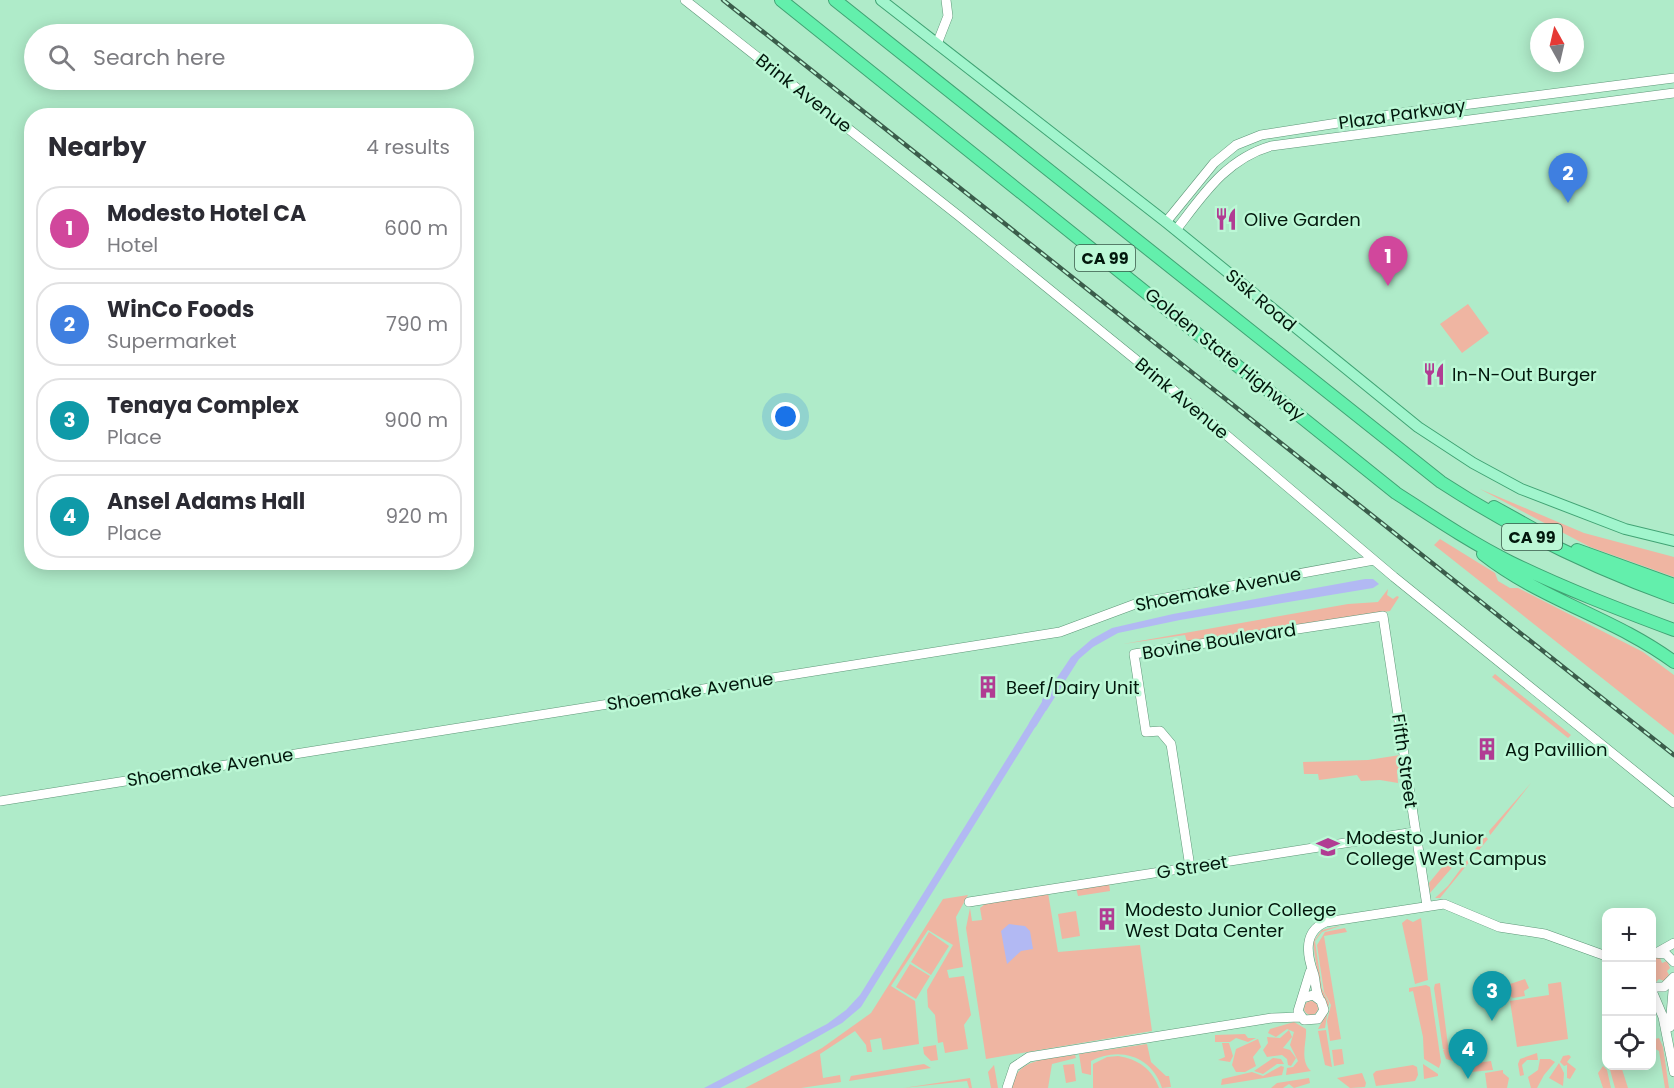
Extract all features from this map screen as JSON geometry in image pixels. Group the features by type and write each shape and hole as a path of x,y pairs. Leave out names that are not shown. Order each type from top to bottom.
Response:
{"highway":[{"name":"Golden State Highway","path":"781,0 1396,493 1454,531 1537,575 1674,630"},
{"name":"Golden State Highway","path":"835,0 1402,454 1478,506 1534,538 1602,570 1674,597"},
{"path":"1402,454 1563,545 1674,585"},
{"path":"1454,531 1503,569 1640,640 1674,662"}],"main road":[{"name":"Sisk Road","path":"881,0 1166,222 1408,420 1496,477 1553,503 1639,533 1674,541"}],"street":[{"name":"Brink Avenue","path":"685,0 1116,344 1374,560 1674,803"},
{"path":"937,44 948,16 946,0"},
{"name":"Plaza Parkway","path":"1166,222 1214,163 1236,145 1261,135 1408,112 1674,78"},
{"name":"Plaza Parkway","path":"1176,230 1213,183 1233,163 1257,149 1674,93"},
{"name":"Shoemake Avenue","path":"0,801 1060,632 1138,603 1374,560"},
{"name":"Bovine Boulevard","path":"1190,867 1171,744 1160,731 1146,732 1134,654 1383,616"},
{"name":"Fifth Street","path":"1383,616 1426,906"},
{"name":"G Street","path":"969,902 1415,832"},
{"path":"1007,1088 1009,1074 1016,1064 1034,1056 1272,1018 1302,1017 1312,1021 1321,1017 1324,1007 1311,970 1308,942 1314,929 1322,923 1426,906 1451,905 1499,927 1545,934 1602,952"},
{"path":"1656,952 1674,943"},
{"path":"1656,953 1666,954 1674,962"},
{"path":"1302,1017 1301,1001 1311,970"},
{"path":"1656,988 1664,987 1674,978"},
{"path":"1669,1038 1674,978"},
{"path":"1272,1018 1310,995 1319,998"},
{"path":"1656,998 1669,1038 1674,1072"}],"shaded area":[{"path":"1468,304 1489,333 1462,353 1440,324"},
{"path":"1480,489 1584,533 1674,557 1674,577 1590,547"},
{"path":"1440,539 1495,573 1498,581 1510,588 1518,588 1643,652 1674,675 1674,735 1434,545"},
{"path":"1388,589 1387,595 1393,599 1399,597 1390,611 1187,642 1185,635 1123,644 1348,604 1378,602"},
{"path":"1495,674 1571,735 1568,738 1492,677"},
{"path":"1400,755 1402,769 1397,770 1398,783 1380,780 1361,781 1357,775 1319,780 1318,774 1304,774 1303,762 1368,760"},
{"path":"1531,783 1491,834 1490,835 1489,831"},
{"path":"1485,836 1488,839 1440,898 1435,898 1448,886"},
{"path":"1448,860 1456,863 1430,893 1429,883"},
{"path":"1109,883 1110,891 1078,896 1076,888"},
{"path":"1048,893 1058,952 1140,945 1152,1031 986,1059 966,928 970,908 972,921 982,920 980,908 986,903"},
{"path":"968,895 956,917 963,967 947,970 949,978 964,976 971,1015 964,1025 968,1049 945,1053 943,1042 938,1043 935,1015 928,1007 927,990 953,945 928,930 891,986 915,1001 919,1044 883,1050 881,1038 870,1040 872,1052 867,1052 866,1045 855,1031 820,1054 823,1078 840,1075 841,1082 801,1088 745,1088 822,1048 871,1013 943,899"},
{"path":"1076,911 1080,936 1062,939 1058,914"},
{"path":"1421,918 1428,980 1415,984 1402,923 1407,919 1413,922"},
{"path":"1343,925 1322,932 1315,941 1322,989 1329,1003 1325,1028 1318,1029 1326,1014 1320,991 1313,942 1322,930"},
{"path":"1345,928 1347,932 1324,936 1341,1039 1330,1041 1327,1021 1331,1005 1324,992 1317,945 1325,932"},
{"path":"929,932 949,946 931,975 911,962"},
{"path":"1656,958 1660,958 1662,963 1667,961 1670,968 1667,971 1669,975 1664,981 1659,979 1656,982"},
{"path":"910,964 930,976 916,999 896,987"},
{"path":"1502,973 1504,984 1487,987 1486,976"},
{"path":"1525,979 1529,988 1524,991 1525,996 1513,998 1509,995 1507,985"},
{"path":"1561,982 1568,1039 1517,1047 1510,1001 1549,995 1548,984"},
{"path":"1440,983 1449,1053 1453,1061 1446,1059 1443,1050 1445,1049 1443,1049 1434,988 1435,984"},
{"path":"1426,985 1430,987 1441,1062 1439,1068 1424,1059 1423,1037 1413,991 1409,992 1409,988"},
{"path":"1308,1001 1314,1001 1318,1008 1314,1015 1308,1015 1304,1011 1304,1005"},
{"path":"1294,1022 1306,1029 1304,1056 1307,1067 1311,1071 1286,1075 1287,1068 1293,1067 1298,1061 1290,1045 1294,1032 1287,1029 1276,1037 1268,1033 1270,1029"},
{"path":"1289,1030 1292,1037 1283,1048 1290,1050 1296,1058 1291,1066 1282,1055 1267,1057 1263,1050 1268,1043 1267,1037 1280,1038"},
{"path":"1326,1030 1332,1067 1325,1065 1318,1031"},
{"path":"1245,1034 1248,1038 1256,1038 1248,1042 1236,1038 1230,1042 1215,1042 1215,1035"},
{"path":"1659,1038 1663,1047 1669,1088 1665,1088 1659,1051 1656,1049 1656,1039"},
{"path":"1258,1039 1261,1047 1253,1057 1256,1066 1245,1072 1236,1072 1232,1065 1236,1049"},
{"path":"1222,1043 1229,1043 1233,1056 1230,1062 1218,1060 1225,1057"},
{"path":"1147,1044 1151,1062 1166,1076 1169,1076 1171,1087 1162,1088 1151,1068 1143,1061 1123,1055 1112,1054 1091,1061 1091,1075 1082,1073 1079,1054"},
{"path":"936,1045 938,1060 931,1061 924,1054 923,1047"},
{"path":"1342,1049 1344,1064 1334,1066 1332,1050"},
{"path":"1537,1053 1538,1060 1527,1060 1522,1065 1524,1075 1520,1076 1518,1064 1520,1059"},
{"path":"1075,1055 1076,1058 1052,1064 1048,1088 1012,1088 1020,1070 1027,1065 1045,1059"},
{"path":"1118,1056 1138,1062 1148,1070 1159,1088 1093,1088 1093,1064 1107,1057"},
{"path":"1563,1056 1571,1057 1567,1062 1576,1069 1570,1079 1567,1078 1567,1065 1564,1066 1560,1062"},
{"path":"1273,1058 1281,1059 1284,1064 1277,1064 1263,1074 1254,1071"},
{"path":"1540,1059 1550,1059 1555,1062 1537,1088 1531,1088 1528,1077 1538,1070"},
{"path":"1491,1061 1493,1070 1470,1072 1477,1063"},
{"path":"1559,1063 1564,1073 1563,1086 1549,1078"},
{"path":"924,1064 931,1068 849,1081 851,1076"},
{"path":"1074,1064 1076,1081 1066,1083 1063,1065"},
{"path":"1423,1064 1438,1074 1438,1076 1424,1079"},
{"path":"994,1065 998,1088 991,1088 988,1072"},
{"path":"1413,1065 1417,1067 1418,1075 1415,1081 1376,1086 1373,1074 1376,1071"},
{"path":"1281,1066 1284,1067 1282,1075 1221,1085 1222,1079 1252,1072 1263,1076"},
{"path":"1602,1067 1602,1070 1607,1070 1611,1088 1603,1088 1598,1073"},
{"path":"1503,1070 1509,1078 1507,1088 1487,1088 1485,1073"},
{"path":"1610,1070 1622,1070 1628,1088 1615,1088"},
{"path":"1362,1073 1366,1083 1365,1087 1350,1088 1337,1078"},
{"path":"970,1078 972,1088 969,1088 967,1081 903,1088"},
{"path":"1309,1078 1310,1083 1294,1088 1289,1084 1283,1088 1271,1088 1277,1083"}],"water":[{"path":"1373,579 1379,584 1373,588 1180,620 1118,633 1093,647 1079,659 1046,711 1044,710 1042,700 1071,657 1092,639 1112,628 1173,614"},
{"path":"1036,712 1039,721 861,1007 842,1023 789,1053 720,1088 704,1088 827,1024 846,1010 860,995"},
{"path":"1009,924 1025,926 1030,931 1033,949 1021,951 1007,964 1001,931"}],"waterway":[{"path":"1033,724 1049,698"}],"railway":[{"path":"723,0 1674,755"}],"place":[{"name":"WinCo Foods","path":"1568,203"},
{"name":"Olive Garden","path":"1226,219"},
{"name":"Modesto Hotel CA","path":"1388,286"},
{"name":"In-N-Out Burger","path":"1434,374"},
{"name":"Beef/Dairy Unit","path":"988,687"},
{"name":"Ag Pavillion","path":"1487,749"},
{"name":"Modesto Junior College West Campus","path":"1328,847"},
{"name":"Modesto Junior College West Data Center","path":"1107,919"},
{"name":"Tenaya Complex","path":"1492,1021"},
{"name":"Ansel Adams Hall","path":"1468,1079"}]}
